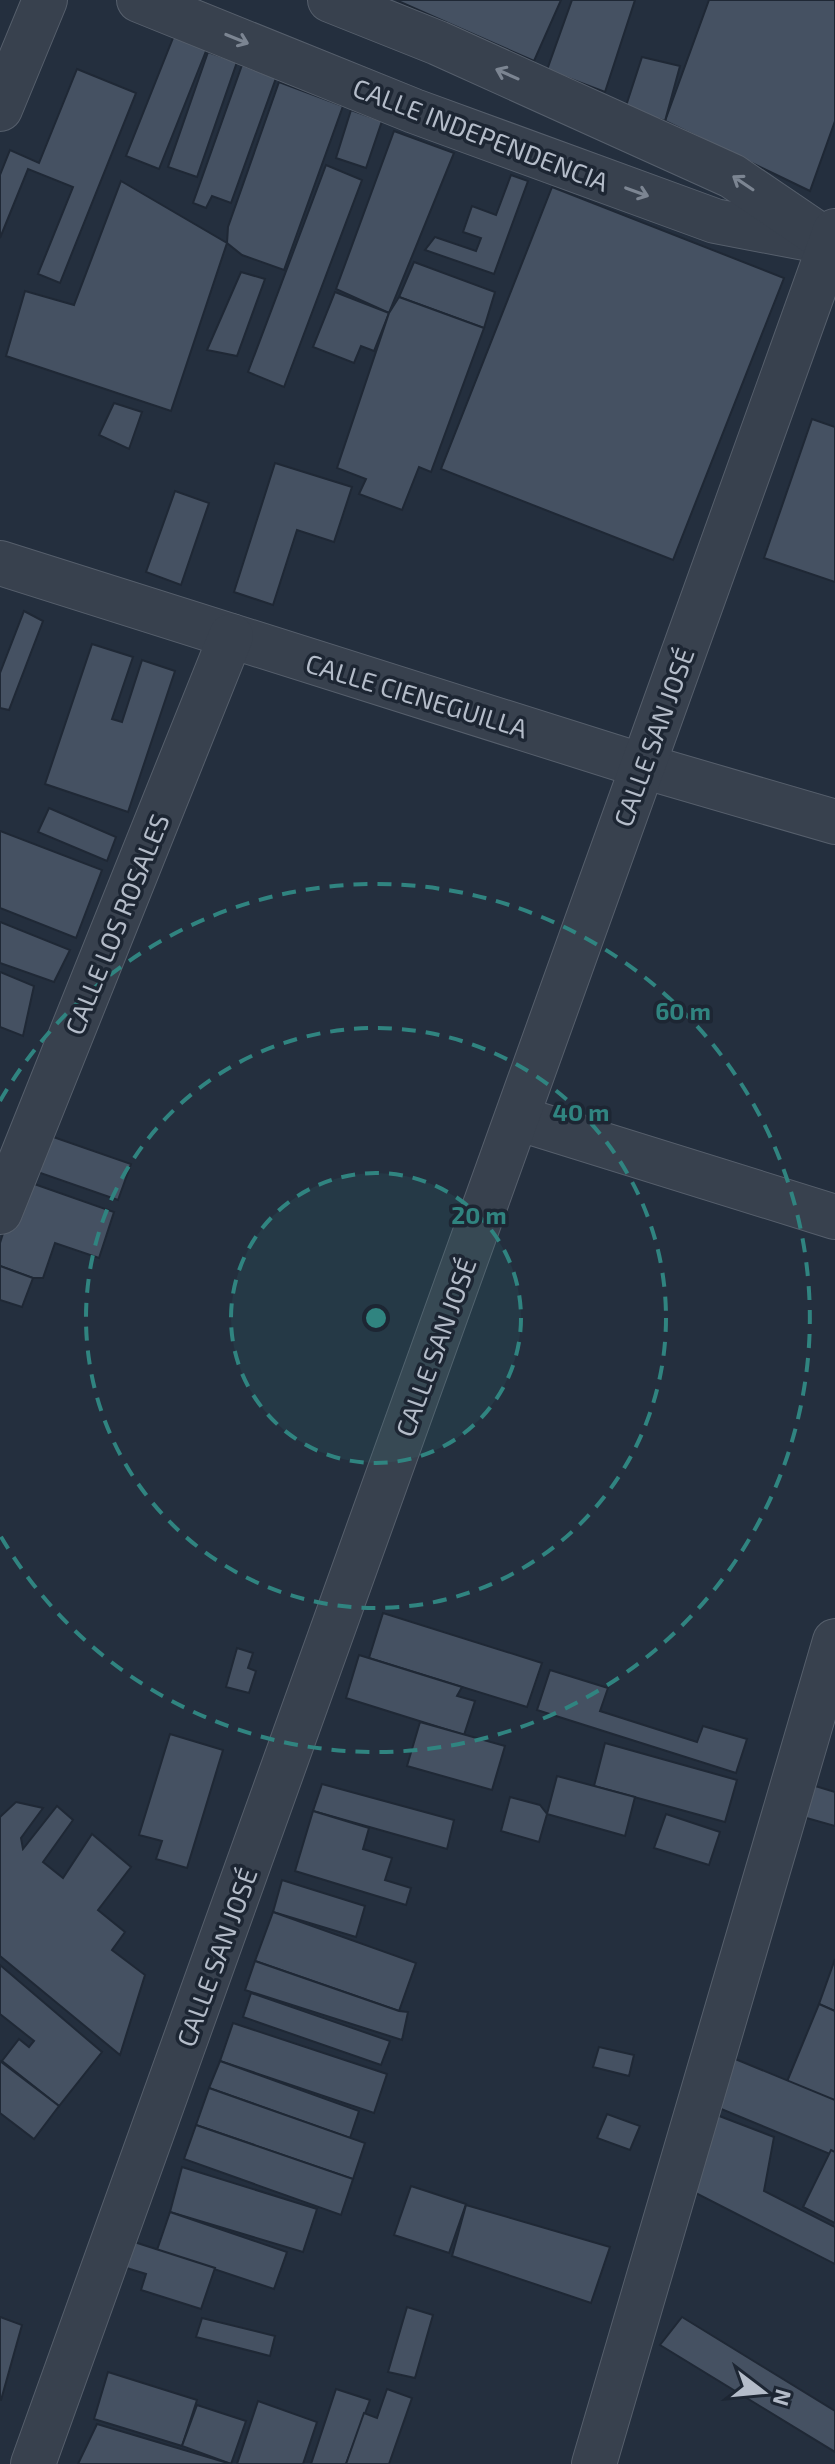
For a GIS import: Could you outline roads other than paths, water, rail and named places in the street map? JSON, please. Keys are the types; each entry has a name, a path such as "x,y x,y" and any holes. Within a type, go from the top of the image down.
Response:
{"street":[{"path":"0,109 45,0"},
{"path":"330,0 438,43 732,176 834,240"},
{"name":"CALLE INDEPENDENCIA","path":"164,5 414,111 715,221 834,240"},
{"name":"CALLE SAN JOSÉ","path":"33,2464 834,240"},
{"name":"CALLE CIENEGUILLA","path":"0,563 643,766 835,822"},
{"name":"CALLE LOS ROSALES","path":"0,1212 231,636"},
{"path":"517,1118 835,1217"},
{"path":"594,2464 835,1641"}]}
